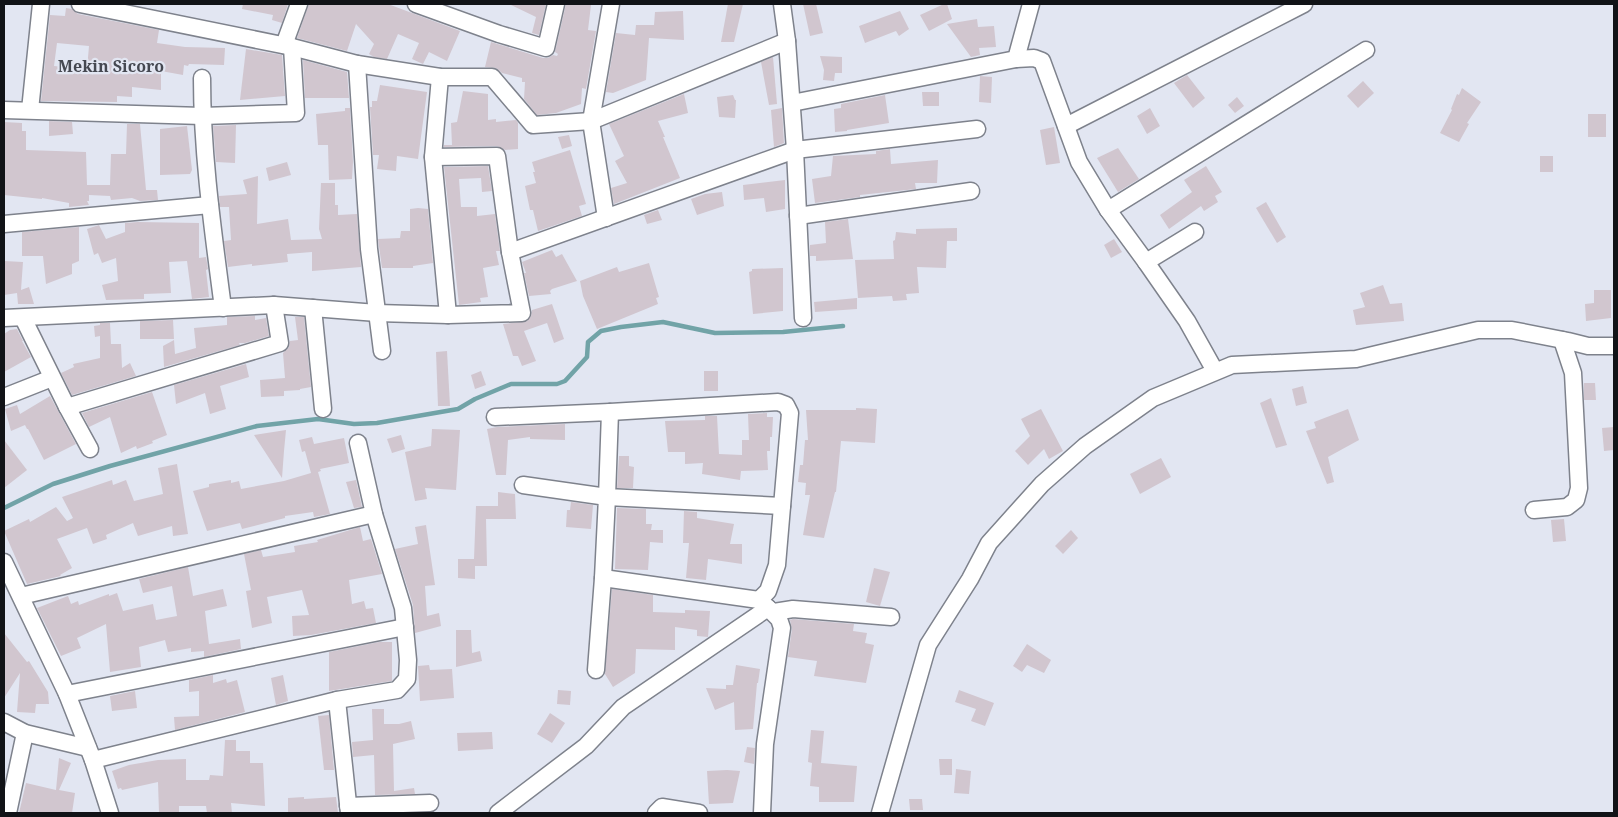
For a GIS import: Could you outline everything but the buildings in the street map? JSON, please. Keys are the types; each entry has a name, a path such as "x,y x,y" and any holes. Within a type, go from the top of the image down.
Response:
{"street":[{"path":"30,110 41,4"},
{"path":"80,4 288,46 357,64 440,77 492,77 533,124 591,121 787,41"},
{"path":"4,110 202,116 296,113 288,46 299,4"},
{"path":"416,4 499,34 546,48 556,4"},
{"path":"606,218 591,121 611,4"},
{"path":"785,4 795,150 803,318"},
{"path":"1016,59 1031,4"},
{"path":"1066,126 1304,4"},
{"path":"1108,210 1366,50"},
{"path":"792,102 1016,59 1034,58 1042,62 1079,162 1108,210 1187,321 1215,371"},
{"path":"357,64 370,250 382,350"},
{"path":"440,77 433,157 448,315"},
{"path":"202,78 202,116 210,205 223,308"},
{"path":"510,252 795,150 977,129"},
{"path":"4,318 274,305 377,313 448,315 522,313 510,252 497,156 433,157"},
{"path":"798,216 971,191"},
{"path":"4,224 210,205"},
{"path":"1146,262 1195,232"},
{"path":"67,407 280,342 274,305"},
{"path":"313,308 323,409"},
{"path":"23,318 52,378 90,449"},
{"path":"880,813 928,645 970,579 989,543 1042,484 1085,446 1153,398 1232,365 1356,359 1478,330 1512,330 1588,346 1614,346"},
{"path":"1534,510 1567,507 1576,500 1579,488 1573,373 1562,340"},
{"path":"4,397 52,378"},
{"path":"495,417 778,402 786,405 790,413 787,463 777,565 768,591 767,607"},
{"path":"596,670 603,578 610,412"},
{"path":"4,722 25,733 90,754 337,700 398,690 407,679 408,660 403,608 374,514 358,443"},
{"path":"523,485 607,497 782,506"},
{"path":"21,596 374,514"},
{"path":"4,562 67,694 110,813"},
{"path":"603,578 767,607 891,617"},
{"path":"498,813 586,746 624,707 767,607"},
{"path":"762,813 765,744 782,628 780,618 767,607"},
{"path":"67,694 405,627"},
{"path":"337,700 349,810 430,803"},
{"path":"8,813 9,784 25,733"},
{"path":"656,813 662,807 699,813"}],"waterway":[{"path":"4,508 53,484 110,466 257,426 318,419 354,424 377,423 458,409 475,399 511,384 557,384 565,381 587,357 588,342 601,331 663,322 715,333 783,332 843,326"}],"district":[{"name":"Mekin Sicoro","path":"111,66"}]}
